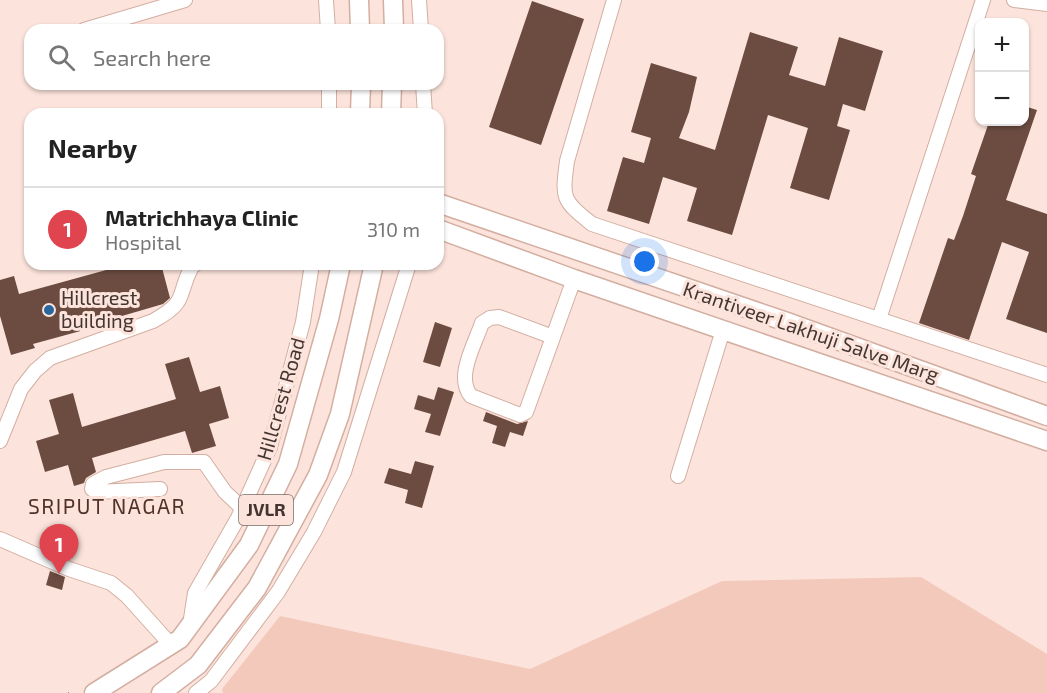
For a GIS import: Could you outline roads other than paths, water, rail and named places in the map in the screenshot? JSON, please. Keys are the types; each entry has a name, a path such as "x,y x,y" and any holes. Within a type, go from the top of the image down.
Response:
{"main road":[{"path":"359,0 360,24"},
{"path":"393,0 394,24"},
{"path":"360,108 361,90"},
{"path":"391,108 392,90"},
{"name":"Krantiveer Lakhuji Salve Marg","path":"444,205 787,322 1047,416"},
{"name":"Krantiveer Lakhuji Salve Marg","path":"444,231 574,279 1047,441"},
{"name":"JVLR","path":"94,693 180,639 249,545 288,464 329,319 339,270"},
{"name":"JVLR","path":"161,693 198,665 257,588 318,475 340,414 374,270"}],"street":[{"path":"104,24 184,0"},
{"path":"326,0 328,24"},
{"path":"419,0 421,24"},
{"path":"614,0 567,161 564,187 569,206 592,224 1047,375"},
{"path":"879,319 983,0"},
{"path":"1014,0 1047,4"},
{"path":"329,90 329,108"},
{"path":"423,90 424,108"},
{"path":"0,441 21,389 50,358 153,321 166,314 177,305 182,296 184,280 190,270"},
{"name":"Hillcrest Road","path":"189,627 195,593 242,508 270,447 303,322 311,270"},
{"path":"196,693 211,681 278,592 314,532 344,472 407,270"},
{"path":"553,337 499,317 490,318 483,323 463,376 466,390 471,396 520,415 524,414 553,337 574,279"},
{"path":"678,476 723,330"},
{"path":"160,489 96,492 92,489 93,484 106,477 164,462 204,462 225,492 259,524"},
{"path":"0,539 59,565 111,583 127,596 171,645"}],"place":[{"name":"Hillcrest building","path":"49,310"},
{"name":"Matrichhaya Clinic","path":"59,574"}],"district":[{"name":"SRIPUT NAGAR","path":"107,507"}]}
